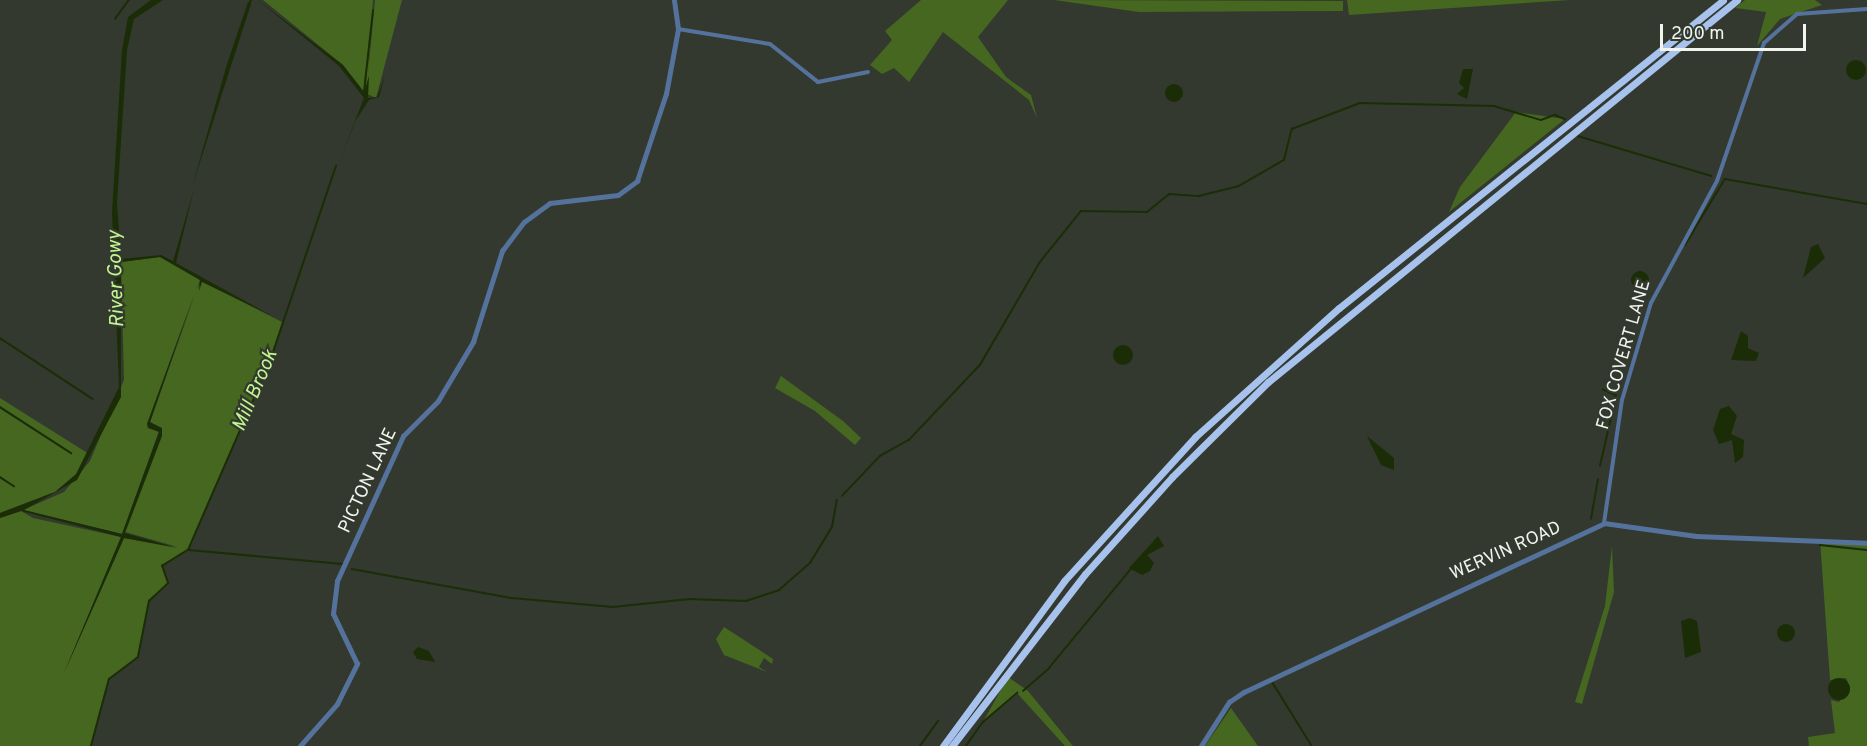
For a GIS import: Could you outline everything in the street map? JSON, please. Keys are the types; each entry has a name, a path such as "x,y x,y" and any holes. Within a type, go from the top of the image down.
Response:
{"highway":[{"path":"943,746 1064,581 1203,430 1339,308 1723,0"},
{"path":"952,746 1101,556 1268,382 1737,0"}],"street":[{"name":"PICTON LANE","path":"300,746 337,704 355,671 356,658 333,614 332,598 403,436 438,401 473,342 496,265 524,222 560,199 618,195 638,181 660,119 678,29 674,0"},
{"name":"FOX COVERT LANE","path":"1604,523 1622,400 1651,303 1718,181 1764,43 1797,14 1867,9"},
{"path":"678,29 770,44 818,82 868,72"},
{"path":"1604,523 1696,536 1867,543"},
{"name":"WERVIN ROAD","path":"1201,746 1229,702 1244,692 1604,523"}],"green space":[{"path":"263,0 373,0 368,73 375,0 402,0 376,98 365,93 367,76 364,92 343,65"},
{"path":"921,0 1008,0 978,37 1006,77 1031,95 1037,118 1029,100 943,32 909,82 894,68 882,74 870,65 892,40 885,31"},
{"path":"1054,0 1343,1 1343,11 1139,12"},
{"path":"1347,0 1570,0 1349,15"},
{"path":"1745,0 1815,0 1822,5 1780,19 1757,46 1766,12 1735,8"},
{"path":"1516,112 1565,119 1449,212 1460,187"},
{"path":"160,257 200,280 197,289 202,281 282,322 272,357 188,550 162,566 168,583 149,601 138,657 109,679 91,746 0,746 0,518 21,511 33,518 121,537 64,673 124,538 178,547 125,532 162,430 150,422 196,292 147,424 159,431 122,534 23,510 64,492 90,461 124,380 121,262"},
{"path":"781,376 843,421 861,438 855,445 815,411 775,388"},
{"path":"0,398 89,454 76,475 55,492 0,513"},
{"path":"1820,540 1867,544 1867,746 1809,746 1808,737 1835,733 1831,700 1839,702 1850,688 1846,678 1830,680"},
{"path":"1612,546 1614,592 1582,704 1575,702 1605,606"},
{"path":"724,627 773,659 772,664 764,658 759,667 767,672 724,655 716,639"},
{"path":"1008,677 1028,691 1073,746 1065,746 1017,693 983,722"},
{"path":"1231,708 1258,746 1205,746"}],"water":[{"name":"River Gowy","path":"151,0 163,0 134,19 127,50 117,203 121,259 161,255 173,261 194,189 176,263 274,317 202,282 199,291 200,280 160,257 121,262 121,397 77,480 24,510 122,534 159,432 148,428 147,424 195,292 150,422 162,428 162,436 125,533 177,548 124,538 64,673 121,537 21,511 0,518 0,513 55,492 76,474 119,387 112,212 122,50 128,17"},
{"path":"258,0 343,65 364,92 369,76 368,98 377,97 385,76 379,97 369,100 356,120 338,165 364,98 339,66"},
{"path":"248,2 251,4 192,187 227,64"},
{"path":"1856,60 1863,63 1866,70 1863,77 1856,80 1849,77 1846,70 1849,63"},
{"path":"1463,69 1473,69 1467,99 1457,94 1464,88 1459,83"},
{"path":"1174,84 1180,87 1183,93 1180,99 1174,102 1168,99 1165,93 1168,87"},
{"path":"1818,244 1825,258 1803,278 1811,247"},
{"path":"1640,271 1646,274 1649,280 1646,286 1640,289 1634,286 1631,280 1634,274"},
{"path":"1741,331 1748,336 1748,348 1759,353 1756,361 1731,360"},
{"path":"1123,345 1130,348 1133,355 1130,362 1123,365 1116,362 1113,355 1116,348"},
{"path":"1729,406 1737,416 1731,434 1744,440 1743,457 1735,463 1732,440 1719,444 1713,430 1720,409"},
{"path":"1367,436 1394,458 1394,470 1381,465"},
{"path":"1158,536 1164,546 1147,555 1154,563 1150,571 1142,575 1129,568"},
{"path":"1690,618 1697,621 1701,652 1685,658 1681,621"},
{"path":"1786,624 1792,627 1795,633 1792,639 1786,642 1780,639 1777,633 1780,627"},
{"path":"418,647 429,651 435,662 417,659 413,652"},
{"path":"1839,678 1847,681 1850,689 1847,697 1839,700 1831,697 1828,689 1831,681"}],"waterway":[{"path":"115,19 129,0"},
{"path":"249,5 251,0"},
{"name":"Mill Brook","path":"364,92 373,10"},
{"path":"842,496 880,456 909,440 980,365 1040,262 1081,211 1147,212 1169,194 1199,196 1239,186 1284,160 1292,129 1360,103 1494,106 1541,120 1555,115 1565,119"},
{"path":"1578,136 1711,176"},
{"name":"Mill Brook","path":"91,746 109,679 138,657 149,601 168,583 162,566 188,550 269,364 336,166"},
{"path":"1685,245 1725,179 1867,204"},
{"path":"0,338 93,399"},
{"path":"1600,466 1616,396 1603,390"},
{"path":"0,407 71,453"},
{"path":"0,477 14,486"},
{"path":"1591,519 1598,480"},
{"path":"352,569 512,598 613,607 690,599 746,601 779,590 810,563 832,527 837,500"},
{"path":"1820,545 1867,550"},
{"path":"189,550 342,564"},
{"path":"1023,691 1049,668 1131,569"},
{"path":"1273,683 1312,746"},
{"path":"966,746 983,722 1017,693"},
{"path":"920,746 938,721"}]}
